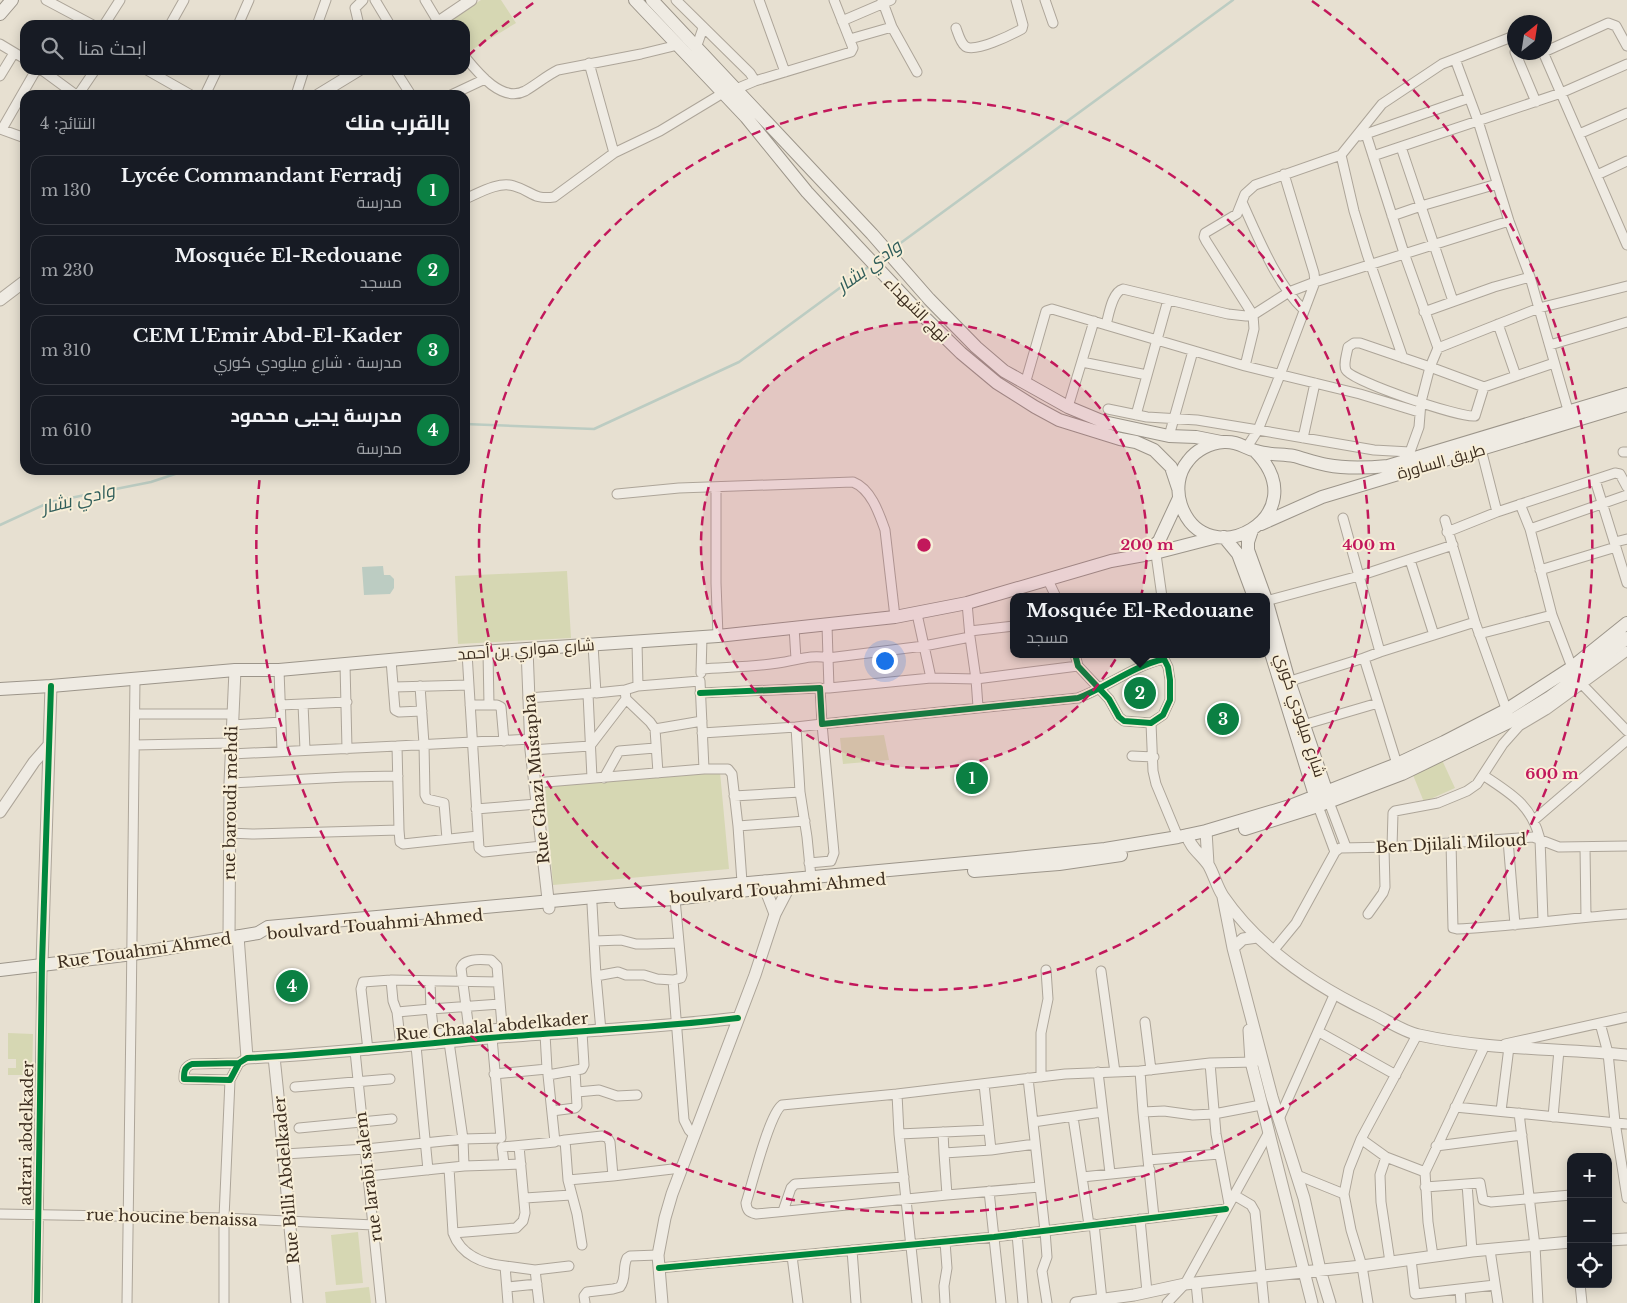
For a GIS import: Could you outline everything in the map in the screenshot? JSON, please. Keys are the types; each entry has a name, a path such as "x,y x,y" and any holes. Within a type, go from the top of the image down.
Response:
{"main road":[{"path":"0,14 12,0"},
{"name":"نهج الشهداء","path":"635,0 746,117 807,192 916,309 961,353 997,383 1059,420 1120,439 1136,442 1154,450 1171,467 1179,493"},
{"name":"نهج الشهداء","path":"652,0 872,234 930,299 976,347 1004,371 1068,407 1104,422 1169,436 1196,437 1222,442"},
{"name":"طريق الساورة","path":"1256,528 1322,497 1481,449 1627,394"},
{"name":"طريق الساورة","path":"1251,449 1356,469 1388,466 1409,456 1627,405"},
{"path":"1222,442 1239,444 1251,449 1265,461 1272,474 1274,487 1273,501 1268,514 1256,528 1243,535 1220,537 1151,551 1163,534 1179,493 1181,474 1187,462 1196,452 1208,445 1222,442"},
{"path":"1179,493 1184,512 1192,523 1203,532 1220,537 1238,554 1253,593"},
{"name":"شارع ميلودي كوري","path":"1256,528 1248,542 1248,550 1263,593"},
{"name":"شارع هواري بن أحمد","path":"0,689 235,670 279,670 467,653 718,636 794,627 827,626 917,614 1151,551"},
{"name":"شارع ميلودي كوري","path":"1270,617 1285,682 1322,799"},
{"name":"boulvard Touahmi Ahmed","path":"1577,676 1627,623"},
{"name":"boulvard Touahmi Ahmed","path":"548,904 592,904 675,899 765,885 1047,860 1105,849 1207,835 1290,806 1322,799 1402,774 1577,676 1627,638"},
{"name":"شارع ميلودي كوري","path":"1270,646 1303,725 1322,799"},
{"name":"boulvard Touahmi Ahmed","path":"1322,799 1444,742 1509,715"},
{"name":"boulvard Touahmi Ahmed","path":"789,883 810,877 998,864"},
{"name":"boulvard Touahmi Ahmed","path":"258,933 268,927 548,904 742,882 765,885"},
{"name":"Rue Touahmi Ahmed","path":"0,970 133,954 258,933"}],"street":[{"path":"37,0 48,1 84,20"},
{"path":"107,20 120,0"},
{"path":"173,20 184,0"},
{"path":"240,20 249,0"},
{"path":"319,20 326,0"},
{"path":"358,20 355,8 363,0"},
{"path":"375,0 387,20"},
{"path":"425,0 435,20"},
{"path":"443,20 471,0"},
{"path":"676,0 750,73 755,81"},
{"path":"759,0 786,72"},
{"path":"736,88 852,52 853,48 850,39 834,0"},
{"path":"956,28 963,44 968,48 976,48 1012,35 1022,29 1024,25 1016,0"},
{"path":"1045,0 1053,23"},
{"path":"842,21 885,1 892,27 917,72"},
{"path":"1552,48 1608,23 1616,26 1627,46"},
{"path":"850,39 892,27"},
{"path":"696,48 703,28"},
{"path":"1245,366 1254,329 1253,315 1204,237 1207,231 1237,214 1245,194 1251,187 1341,155 1382,104 1442,64 1507,39"},
{"path":"0,44 20,56"},
{"path":"470,62 485,79 498,89 515,94 525,91 558,70 678,45"},
{"path":"0,76 14,53"},
{"path":"1456,59 1478,121 1509,221 1530,277 1570,417"},
{"path":"1519,60 1536,102"},
{"path":"1547,60 1627,245"},
{"path":"589,63 614,153"},
{"path":"1373,156 1561,93 1627,64"},
{"path":"24,90 33,75"},
{"path":"49,75 70,90"},
{"path":"81,90 91,75"},
{"path":"156,75 182,90"},
{"path":"207,90 215,75"},
{"path":"298,90 302,75"},
{"path":"326,90 351,75"},
{"path":"398,75 408,90"},
{"path":"462,90 485,79"},
{"path":"470,197 505,185 514,186 544,199 554,198 614,153 660,130 723,93"},
{"path":"20,97 1,129 20,136"},
{"path":"1353,138 1469,98"},
{"path":"1578,134 1627,113"},
{"path":"1108,409 1174,420 1197,420 1409,456 1419,427 1419,412 1430,367 1438,348 1404,253 1366,134"},
{"path":"1401,147 1453,301"},
{"path":"1341,155 1354,211 1403,358"},
{"path":"1597,175 1627,162"},
{"path":"1251,449 1314,282 1314,273 1284,174"},
{"path":"1392,216 1497,184"},
{"path":"1242,202 1266,255 1295,302 1304,310"},
{"path":"1106,325 1116,294 1123,289 1228,314 1253,315 1289,292 1314,282 1509,221"},
{"path":"1424,312 1494,287 1530,277"},
{"path":"0,300 20,285"},
{"path":"1438,348 1539,308 1627,286"},
{"path":"1136,415 1168,300"},
{"path":"1026,384 1048,309 1052,309 1245,366 1360,394 1419,412"},
{"path":"1068,407 1094,321"},
{"path":"1550,345 1627,322"},
{"path":"1498,324 1516,376"},
{"path":"1484,387 1477,413 1473,417 1453,413 1357,378 1346,372 1344,367 1348,347 1360,342 1484,387 1554,363"},
{"path":"1169,436 1193,351"},
{"path":"1082,362 1147,374"},
{"path":"1304,438 1316,384"},
{"path":"1481,449 1497,512"},
{"path":"1448,532 1497,512 1615,473 1618,473 1627,487"},
{"path":"1595,480 1627,582"},
{"path":"617,494 678,488 853,482 860,484 868,493 885,530 895,617"},
{"path":"716,487 718,636"},
{"path":"1530,529 1627,496"},
{"path":"1520,504 1530,529 1552,615 1577,676 1627,731"},
{"path":"1343,518 1380,652"},
{"path":"1445,520 1475,622 1509,715"},
{"path":"1540,570 1616,545 1627,538"},
{"path":"1270,599 1359,576 1453,545"},
{"path":"1151,551 1161,593"},
{"path":"1410,560 1434,635"},
{"path":"1048,580 1054,593"},
{"path":"967,602 978,707"},
{"path":"917,614 931,678"},
{"path":"1479,634 1552,615"},
{"path":"1285,682 1475,622"},
{"path":"809,863 831,861 834,854 822,724 828,658 827,626"},
{"path":"794,627 796,659"},
{"path":"701,669 778,664 796,659 820,656 828,658 924,646 970,634 1010,627"},
{"path":"702,637 700,693 704,769"},
{"path":"637,642 638,686"},
{"path":"592,645 590,746 592,778"},
{"name":"Rue Ghazi Mustapha","path":"527,649 528,698 534,783 548,904"},
{"path":"1368,914 1383,893 1385,887 1392,817 1395,811 1448,800 1477,784 1512,732 1577,676 1627,651"},
{"path":"488,652 489,705"},
{"path":"467,653 479,848 484,852 542,846"},
{"path":"1076,658 1078,666 1108,699 1124,721 1151,723 1163,715 1170,700 1168,667 1164,658"},
{"path":"702,733 796,727 1078,698 1100,690 1140,667 1161,658"},
{"path":"1364,658 1398,764"},
{"path":"391,660 396,711 422,711"},
{"path":"345,664 347,749"},
{"path":"700,693 825,688 931,678 976,679 1078,666"},
{"name":"rue baroudi mehdi","path":"235,670 230,783 230,833 234,936 243,1061"},
{"path":"279,670 282,752"},
{"path":"127,1303 133,954 135,678"},
{"path":"590,746 625,694 638,686 700,681"},
{"path":"394,687 469,685"},
{"path":"42,964 51,686"},
{"path":"420,686 426,798 444,803 447,839"},
{"path":"528,698 592,693 625,694 654,729 658,773"},
{"path":"280,705 347,702"},
{"path":"1303,725 1378,703"},
{"path":"303,704 305,750"},
{"path":"470,706 497,705 501,707 504,741"},
{"path":"135,714 281,722"},
{"path":"654,729 702,721"},
{"path":"1151,723 1154,757 1153,771 1156,784 1185,838 1208,864 1223,896 1233,948 1247,1002 1257,1061 1261,1105 1271,1137 1312,1303"},
{"path":"796,727 800,792 805,821 810,877"},
{"path":"1534,820 1627,740"},
{"path":"135,745 232,748 282,752 504,741 590,746"},
{"path":"0,812 34,762 48,746"},
{"path":"397,746 400,842 403,844 478,836"},
{"path":"604,778 619,751 655,748"},
{"path":"1132,756 1154,757"},
{"path":"534,783 704,769 728,770 732,774 742,882"},
{"path":"1483,775 1517,797 1534,820 1540,839 1543,920"},
{"path":"230,783 398,776"},
{"path":"734,796 800,792"},
{"path":"1322,799 1346,847"},
{"path":"1273,951 1296,923 1335,852 1322,799"},
{"path":"476,809 537,804"},
{"path":"738,826 805,821"},
{"path":"230,833 400,830"},
{"path":"1207,835 1206,850 1208,864"},
{"name":"Ben Djilali Miloud","path":"1335,852 1340,848 1346,847 1388,848 1533,837 1559,847 1627,846"},
{"path":"1508,840 1515,925"},
{"path":"1451,842 1453,928 1515,925 1543,920 1627,914"},
{"path":"1585,847 1586,917"},
{"path":"662,1303 658,1255 665,1218 681,1168 755,974 775,914 789,883"},
{"path":"765,885 775,914"},
{"path":"1223,896 1257,937 1306,976 1356,1006 1417,1035 1497,1046 1627,1055"},
{"path":"596,976 618,972 626,975 639,974 652,978 673,980 680,978 682,975 675,899"},
{"path":"592,904 601,1031"},
{"path":"1233,948 1243,939 1257,937"},
{"path":"595,941 621,940 636,944 678,943"},
{"path":"469,1030 460,968 463,962 493,961 497,966 500,1004 499,1034 494,1074 504,1164"},
{"name":"adrari abdelkader","path":"37,1303 42,964"},
{"path":"1041,1077 1041,1033 1048,1000 1046,970"},
{"path":"1101,971 1115,1072"},
{"path":"391,980 401,1047"},
{"path":"673,980 684,1120 694,1136"},
{"path":"368,1050 367,1022 362,983 364,981 498,982"},
{"path":"430,982 434,1039 469,1030 499,1034"},
{"path":"1279,1119 1335,993"},
{"path":"396,1012 500,1004"},
{"path":"1433,1256 1425,1172 1455,1107 1497,1046 1627,1016"},
{"name":"Rue Chaalal abdelkader","path":"243,1061 416,1046 434,1039 450,1042 499,1034 545,1034 676,1026 738,1018"},
{"path":"1145,1022 1150,1070"},
{"path":"1600,1022 1608,1053 1615,1122 1627,1198"},
{"path":"494,1074 576,1072 582,1069 584,1065 582,1032"},
{"path":"1319,1032 1396,1075"},
{"path":"545,1034 554,1142"},
{"path":"1368,1303 1362,1266 1351,1230 1344,1194 1349,1169 1361,1139 1417,1035"},
{"path":"450,1042 463,1139 464,1166"},
{"path":"416,1046 428,1170"},
{"path":"1497,1046 1501,1111"},
{"path":"1553,1117 1559,1050"},
{"name":"rue larabi salem","path":"355,1051 381,1303"},
{"name":"Rue Billi Abdelkader","path":"274,1057 285,1154 297,1303"},
{"path":"230,1080 184,1079 184,1072 192,1064 243,1061"},
{"path":"224,1303 224,1218 230,1080 243,1061"},
{"path":"1040,1187 756,1214 747,1209 746,1203 772,1120 778,1107 782,1105 897,1094 1028,1078 1257,1061"},
{"path":"1257,1061 1285,1136 1304,1198 1320,1270 1330,1303"},
{"path":"1210,1063 1214,1114 1227,1206"},
{"path":"1140,1071 1154,1217"},
{"path":"552,1111 575,1108 578,1104 576,1072"},
{"path":"1098,1072 1110,1173"},
{"path":"1028,1078 1045,1231 1047,1257 1042,1271 1047,1303"},
{"path":"295,1087 390,1079"},
{"path":"984,1084 991,1150"},
{"path":"577,1092 599,1090 617,1096 637,1095"},
{"path":"897,1094 899,1134 917,1303"},
{"path":"1143,1112 1164,1111 1193,1115 1214,1114 1261,1105"},
{"path":"1455,1107 1627,1124"},
{"path":"1033,1122 1102,1112"},
{"path":"1519,1113 1535,1246 1538,1303"},
{"path":"1073,1117 1102,1300"},
{"path":"299,1128 392,1119"},
{"path":"899,1134 989,1130"},
{"path":"943,1132 948,1195"},
{"path":"1436,1146 1522,1135"},
{"path":"285,1154 366,1149 463,1139 502,1142 520,1146 602,1136 607,1137 610,1142 613,1176"},
{"path":"1271,1137 1285,1136"},
{"path":"1167,1303 1191,1284 1227,1206 1271,1137"},
{"path":"1361,1139 1386,1157 1425,1172"},
{"path":"565,1140 568,1180 577,1214 582,1245"},
{"path":"944,1153 991,1150 1035,1144"},
{"path":"453,1233 516,1228 523,1221 525,1198 520,1146"},
{"path":"1148,1160 1219,1154"},
{"path":"1386,1157 1380,1175 1381,1202 1390,1262"},
{"path":"369,1176 464,1166 521,1164"},
{"path":"449,1168 453,1233 456,1241 466,1252 479,1261 492,1265 536,1270 569,1266"},
{"path":"568,1180 681,1168"},
{"path":"1082,1177 1150,1170"},
{"path":"1297,1175 1344,1194"},
{"path":"783,1212 791,1188 795,1184 904,1177"},
{"path":"1425,1187 1480,1183 1483,1200 1491,1202 1567,1195"},
{"path":"1467,1184 1472,1251"},
{"path":"989,1191 1001,1303"},
{"path":"525,1198 571,1195"},
{"path":"1234,1195 1250,1205 1255,1212 1264,1303"},
{"path":"659,1268 994,1237 1227,1206"},
{"name":"rue houcine benaissa","path":"0,1214 38,1213 374,1224"},
{"path":"1140,1218 1147,1292"},
{"path":"1017,1234 1023,1303"},
{"path":"1612,1240 1627,1239"},
{"path":"945,1242 947,1268 944,1286 945,1303"},
{"path":"1076,1303 1136,1299 1147,1292 1191,1284 1362,1266 1472,1251 1567,1242"},
{"path":"852,1250 856,1303"},
{"path":"1490,1250 1498,1303"},
{"path":"585,1303 584,1296 587,1292 620,1287 625,1278 624,1264 630,1256 658,1255"},
{"path":"792,1256 798,1303"},
{"path":"1411,1259 1415,1294 1495,1285"},
{"path":"505,1266 508,1303"},
{"path":"536,1270 540,1303"},
{"path":"507,1286 537,1284"},
{"path":"1191,1284 1198,1303"},
{"path":"1580,1288 1582,1303"},
{"path":"1460,1289 1461,1303"}],"green space":[{"path":"481,0 501,0 516,23 470,51 470,20 449,20"},
{"path":"567,571 571,638 458,644 455,576"},
{"path":"884,735 889,760 843,764 840,738"},
{"path":"1442,760 1455,788 1424,802 1413,775"},
{"path":"720,772 729,869 553,885 545,784"},
{"path":"8,1033 33,1034 32,1075 8,1075 8,1068 16,1068 16,1059 8,1059"},
{"path":"358,1232 363,1283 336,1285 331,1235"},
{"path":"369,1287 371,1303 326,1303 325,1292"}],"shaded area":[{"path":"383,566 384,575 390,575 394,579 394,588 390,594 364,595 362,567"}],"waterway":[{"name":"وادي بشار","path":"891,250 1233,0"},
{"name":"وادي بشار","path":"470,424 594,429 739,362 871,265"},
{"name":"وادي بشار","path":"0,525 50,502 151,482 172,475"}],"cycle path":[{"path":"1076,658 1078,666 1099,688"},
{"path":"1164,659 1168,667 1170,700 1163,715 1151,723 1124,721 1119,717 1109,699 1099,688 1153,662 1164,659"},
{"path":"37,1303 42,964 51,686"},
{"path":"700,693 820,688 822,724 1078,698 1099,688"},
{"path":"239,1063 192,1064 185,1070 184,1079 230,1080 239,1063 247,1058 738,1018"},
{"path":"659,1268 994,1237 1226,1209"}],"place":[{"name":"Mosquée El-Redouane","path":"1140,693"},
{"name":"CEM L'Emir Abd-El-Kader","path":"1223,719"},
{"name":"Lycée Commandant Ferradj","path":"972,778"},
{"name":"مدرسة يحيى محمود","path":"292,986"}]}
